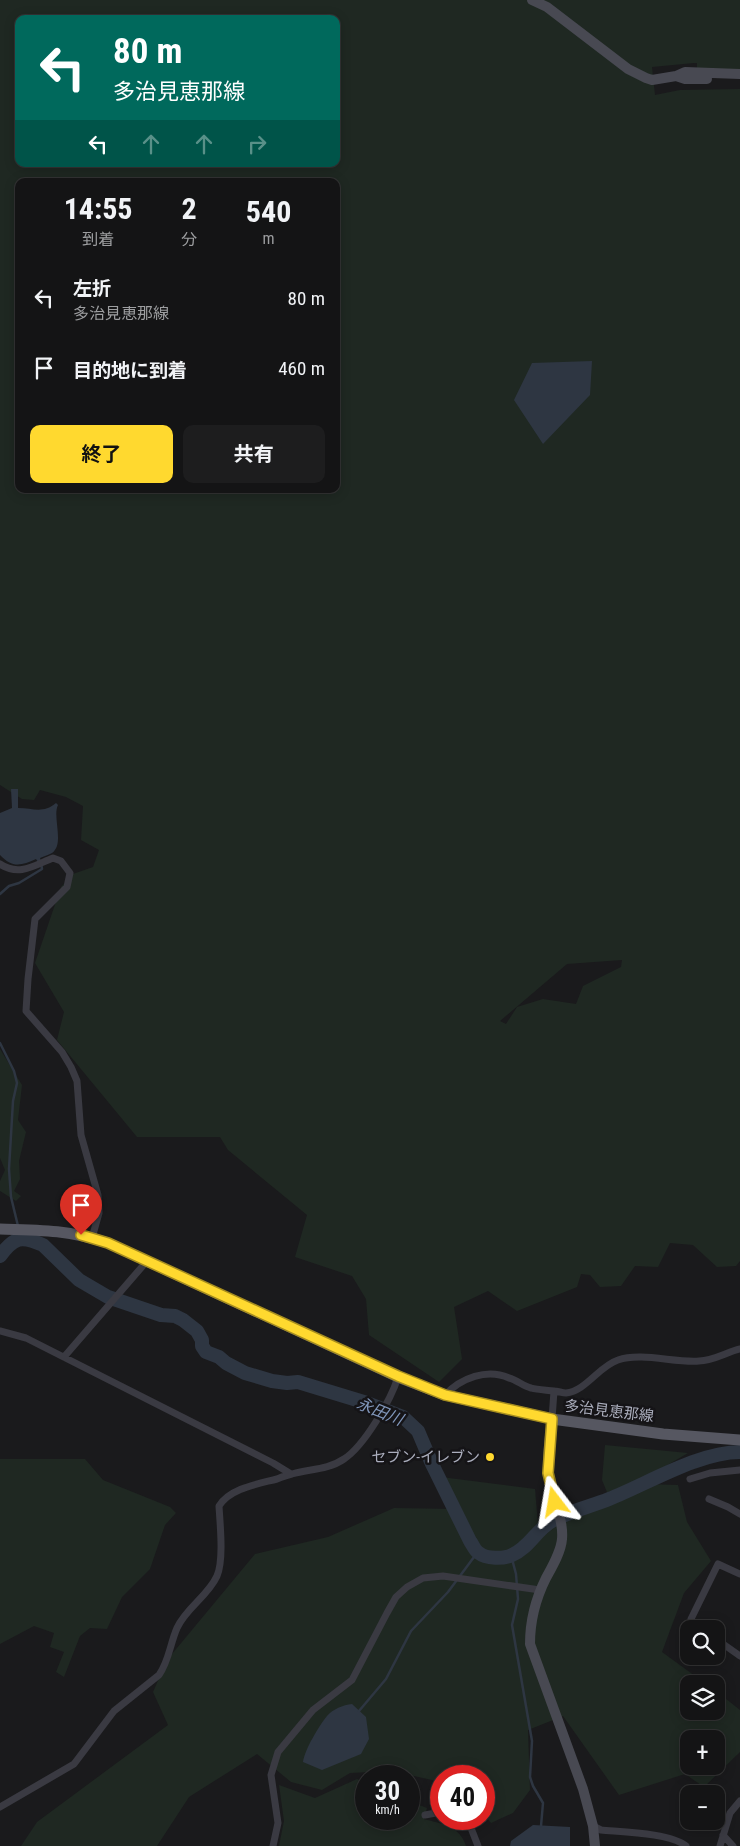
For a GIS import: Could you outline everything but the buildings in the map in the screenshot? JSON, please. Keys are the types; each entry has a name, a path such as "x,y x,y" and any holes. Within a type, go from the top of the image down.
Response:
{"main road":[{"name":"多治見恵那線","path":"0,1229 58,1231 92,1238 147,1261 398,1376 445,1395 552,1419 663,1434 740,1440"}],"street":[{"path":"532,0 547,7 636,75 652,80 676,76 685,72 740,74"},
{"path":"676,76 685,79 740,81"},
{"path":"0,864 21,871 54,858 61,861 70,873 67,887 36,920 28,979 26,1011 62,1052 77,1081 80,1135 98,1195 99,1213 92,1238"},
{"path":"64,1357 147,1261"},
{"path":"0,1331 26,1338 273,1463 291,1474"},
{"path":"445,1395 451,1388 480,1374 509,1377 532,1388 566,1393 576,1389 606,1365 627,1358 699,1361 740,1349"},
{"path":"0,1807 74,1764 114,1711 164,1669 176,1630 182,1619 217,1576 221,1542 219,1506 222,1502 233,1493 291,1474 313,1470 343,1460 355,1450 376,1421 386,1405 398,1376"},
{"path":"554,1391 548,1473 561,1525 562,1540 553,1565 540,1590 532,1621 530,1644 583,1789 593,1826 595,1846"},
{"path":"690,1479 710,1473 740,1470"},
{"path":"709,1499 740,1514"},
{"path":"692,1620 718,1564 740,1574"},
{"path":"273,1846 278,1823 270,1776 278,1752 313,1710 352,1680 396,1597 407,1587 423,1578 443,1576 540,1590"},
{"path":"725,1646 740,1656"},
{"path":"720,1846 730,1813 740,1801"},
{"path":"425,1814 430,1813"},
{"path":"593,1826 601,1830 668,1838 682,1842 686,1846"},
{"path":"472,1830 478,1846"},
{"path":"723,1835 732,1846"}],"shaded area":[{"path":"0,0 740,0 740,72 697,70 697,63 652,67 655,95 680,90 740,89 740,1261 736,1266 717,1267 693,1245 670,1243 658,1267 635,1266 621,1286 600,1287 590,1275 581,1274 577,1287 517,1311 488,1291 454,1307 462,1359 439,1382 369,1335 366,1299 352,1276 295,1257 307,1215 228,1150 220,1137 137,1137 57,1040 64,1012 35,963 61,887 73,874 93,867 99,850 81,840 83,806 66,797 40,790 34,800 22,799 0,785","holes":["622,960 621,967 583,986 576,1004 543,999 517,1007 506,1024 500,1021 567,964"]},
{"path":"0,1049 22,1085 18,1120 26,1132 19,1161 20,1179 14,1191 21,1196 16,1201 0,1191 0,1181 5,1170 0,1158"},
{"path":"605,1445 688,1453 623,1491 645,1484 678,1485 687,1522 711,1561 684,1593 662,1652 694,1675 680,1675 680,1720 725,1720 725,1698 740,1710 740,1752 725,1767 725,1730 680,1730 680,1775 682,1775 619,1795 563,1716 528,1730 530,1790 513,1813 495,1821 495,1765 430,1765 430,1780 420,1777 420,1765 355,1765 355,1773 350,1773 322,1790 291,1782 257,1754 189,1797 157,1846 21,1846 37,1822 168,1725 153,1692 167,1660 255,1554 328,1537 394,1508 455,1509 441,1477 535,1489 538,1524 609,1497 602,1480"},
{"path":"0,1459 85,1459 103,1480 170,1507 176,1513 165,1525 150,1569 122,1597 107,1629 90,1628 80,1636 64,1677 56,1672 64,1652 50,1647 54,1633 34,1626 0,1644"},
{"path":"686,1775 716,1775 706,1785 701,1785"},
{"path":"355,1780 355,1830 420,1830 420,1805 427,1808 424,1819 430,1820 430,1830 455,1830 466,1846 279,1846 284,1821 279,1785 315,1798"}],"water":[{"path":"592,361 590,395 543,444 514,400 532,363"},
{"path":"11,789 18,789 18,808 38,810 56,803 58,805 56,816 58,843 52,853 40,858 41,861 38,862 36,859 26,863 13,864 0,855 0,813 12,808"},
{"path":"352,1704 366,1717 369,1739 361,1754 322,1770 303,1762 306,1751 327,1716 338,1708"},
{"path":"533,1825 570,1827 570,1846 510,1846 511,1841"}],"waterway":[{"path":"0,894 9,886 19,883 42,869 41,863"},
{"path":"0,1043 14,1071 17,1083 13,1101 9,1169 11,1197 18,1226"},
{"name":"永田川","path":"19,1232 21,1239"},
{"name":"永田川","path":"0,1256 10,1245 18,1240 29,1240 43,1245 79,1280 108,1297 161,1315 175,1316 183,1320 197,1331 206,1352 219,1357 245,1373 272,1381 298,1382 367,1403 403,1417 418,1431 470,1541 482,1555 500,1558 512,1555 523,1548 541,1529 558,1518 609,1499 691,1463 724,1453 740,1452"},
{"path":"359,1711 386,1679 411,1631 448,1592 477,1553"},
{"path":"511,1555 516,1574 518,1599 512,1625 532,1741 530,1777 543,1803 541,1826"}],"place":[{"name":"セブン-イレブン","path":"490,1457"}],"route":[{"path":"81,1235 108,1243 398,1376 445,1395 552,1419 548,1473 555,1502"}]}
